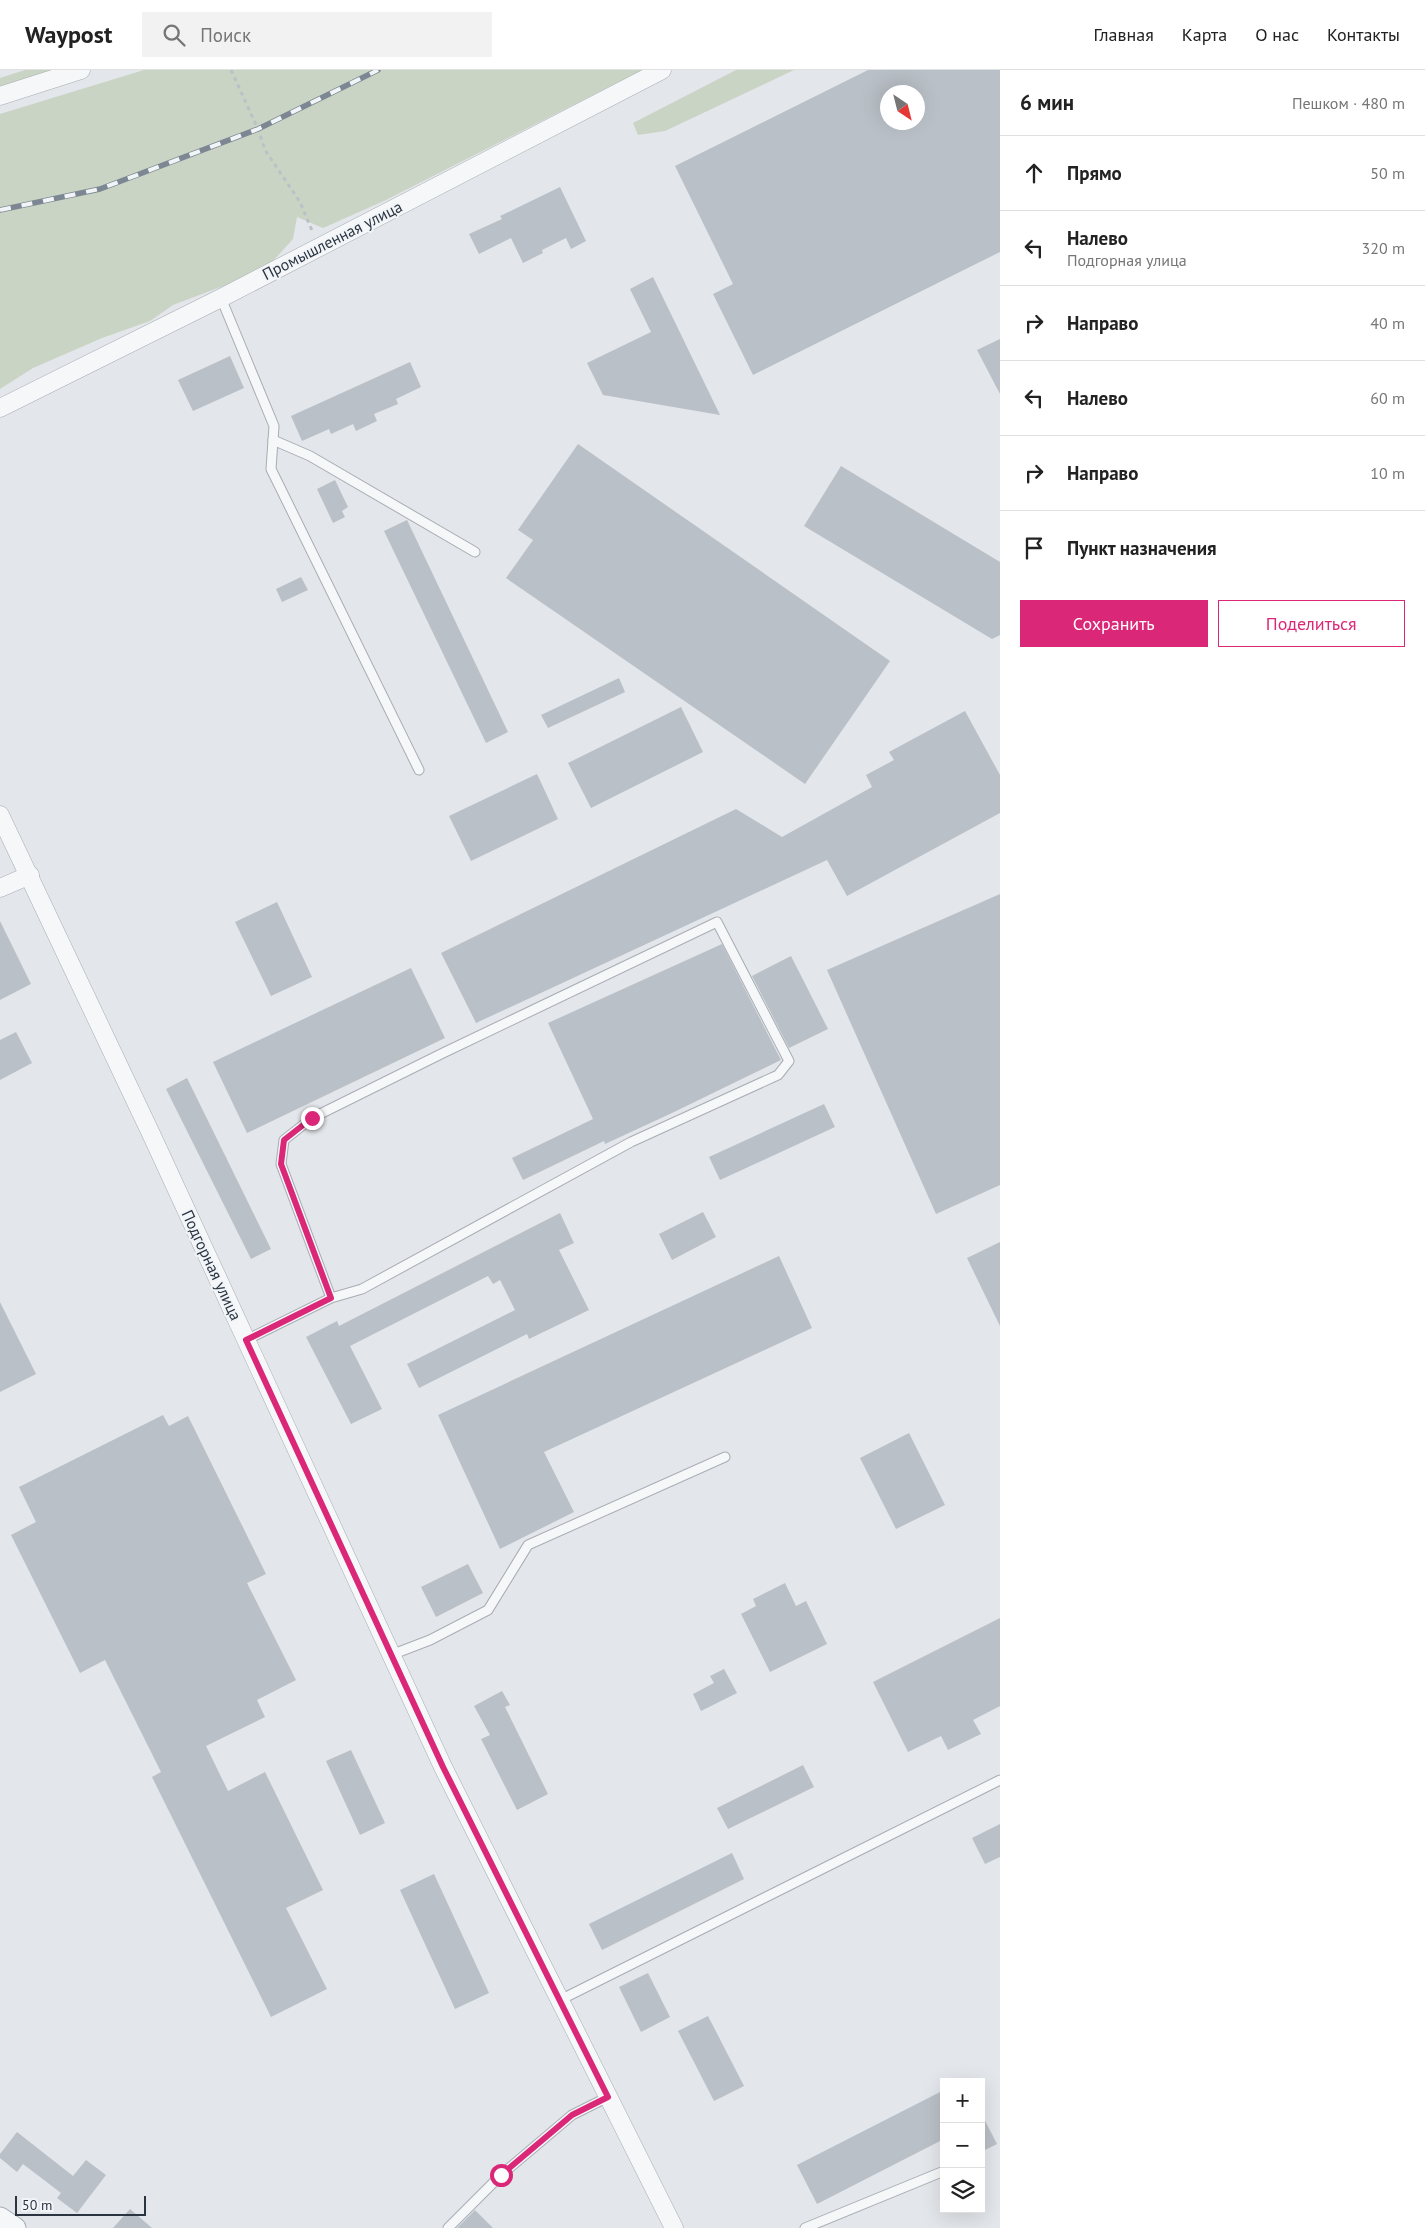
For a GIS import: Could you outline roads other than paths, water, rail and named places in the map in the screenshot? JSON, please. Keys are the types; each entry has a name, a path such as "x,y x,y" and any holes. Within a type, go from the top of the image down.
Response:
{"street":[{"path":"0,96 81,70"},
{"name":"Промышленная улица","path":"0,408 220,298 662,70"},
{"name":"Подгорная улица","path":"0,815 30,875 443,1767 674,2228"},
{"path":"0,888 30,875"},
{"path":"0,2218 15,2228"}],"lane":[{"path":"220,298 274,426 271,469 419,770"},
{"path":"273,440 310,456 475,552"},
{"path":"246,1340 331,1298 362,1289 631,1142 778,1075 789,1061 717,922 312,1118 284,1140 281,1164 331,1298"},
{"path":"391,1654 430,1640 488,1610 528,1545 725,1457"},
{"path":"560,2000 1000,1780"},
{"path":"448,2228 501,2175 572,2115 608,2097"},
{"path":"805,2228 940,2173"}],"railway":[{"path":"0,210 100,189 258,129 378,70"}]}
